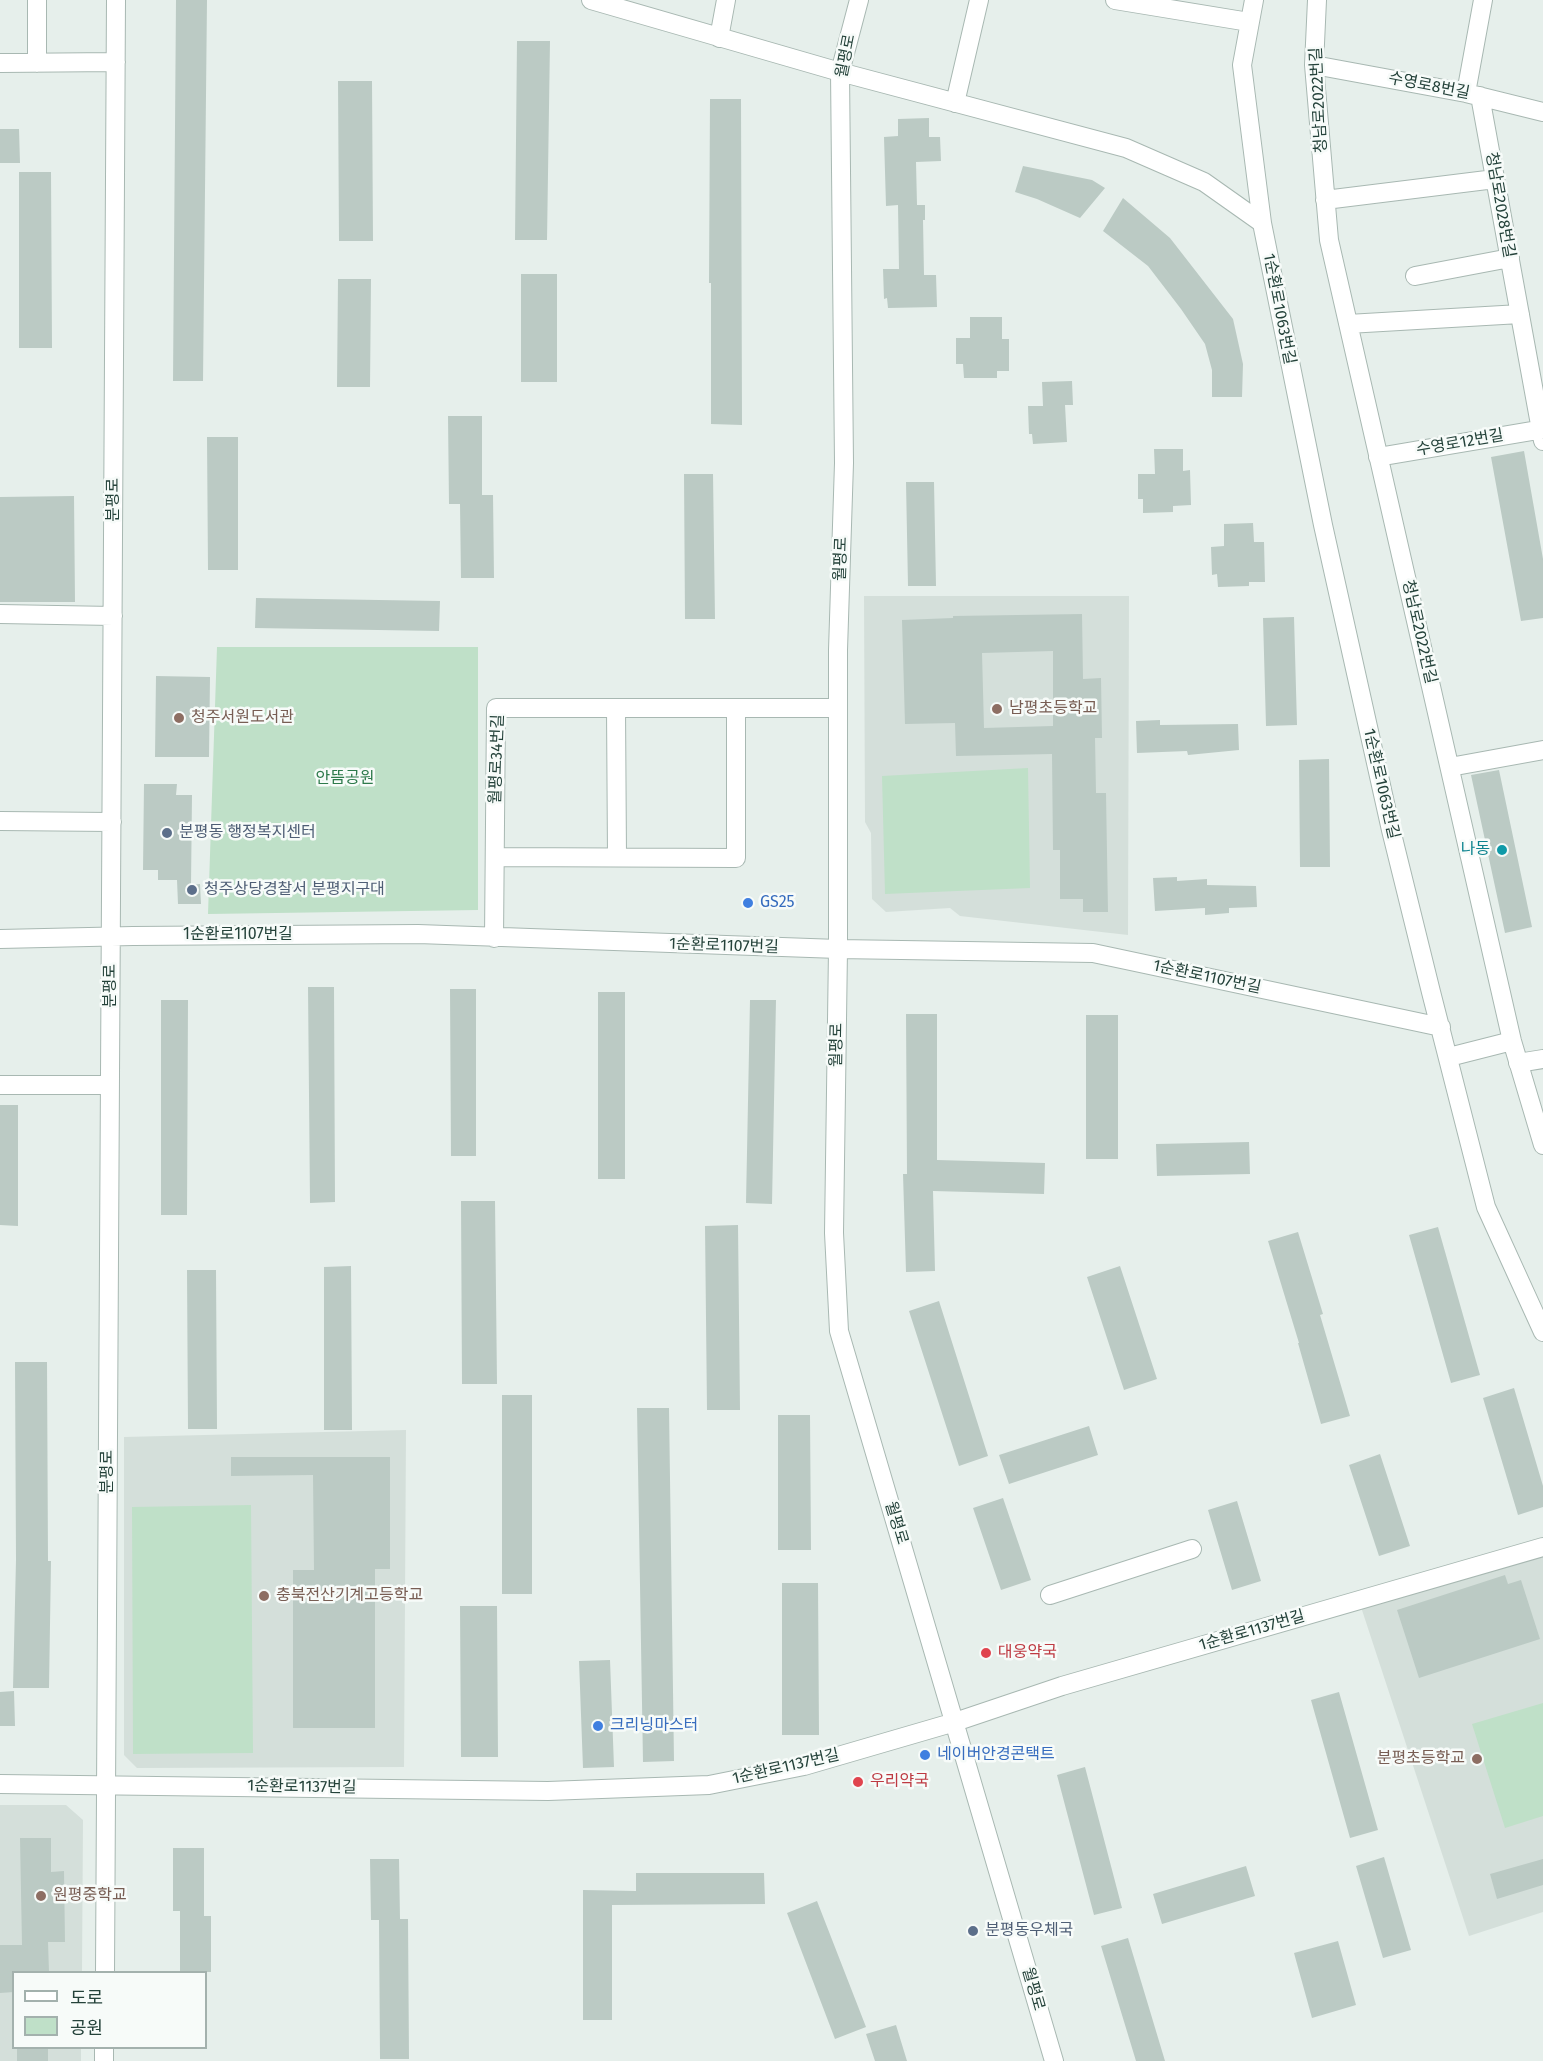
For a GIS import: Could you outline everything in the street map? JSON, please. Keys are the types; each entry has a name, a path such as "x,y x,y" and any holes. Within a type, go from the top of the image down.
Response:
{"street":[{"path":"37,0 37,63"},
{"name":"분평로","path":"105,1971 116,0"},
{"path":"591,0 840,72 1126,148 1204,182 1262,223"},
{"path":"719,38 726,0"},
{"name":"월평로","path":"859,0 840,72 844,463 838,708 838,949 834,1233 839,1331 1054,2061"},
{"path":"955,103 979,0"},
{"path":"1115,0 1250,22"},
{"name":"1순환로1063번길","path":"1254,0 1242,65 1262,223 1323,525 1391,830 1486,1207 1543,1332"},
{"name":"청남로2022번길","path":"1317,0 1314,64 1329,240 1512,1041 1543,1145"},
{"name":"청남로2028번길","path":"1483,0 1473,94 1495,179 1542,433"},
{"path":"0,63 116,62"},
{"name":"수영로8번길","path":"1314,64 1473,94 1543,112"},
{"path":"1325,200 1495,179"},
{"path":"1415,276 1510,258"},
{"path":"1348,324 1520,314"},
{"name":"수영로12번길","path":"1378,457 1542,433"},
{"path":"0,614 113,616"},
{"name":"월평로34번길","path":"494,938 496,708 838,708"},
{"path":"616,708 617,857"},
{"path":"495,856 736,858 736,708"},
{"path":"1450,767 1543,750"},
{"path":"0,821 112,822"},
{"name":"1순환로1107번길","path":"0,939 418,934 838,949 1093,953 1441,1027"},
{"path":"1449,1057 1512,1041"},
{"path":"1518,1064 1543,1059"},
{"path":"0,1085 110,1085"},
{"name":"1순환로1137번길","path":"0,1784 548,1791 710,1785 804,1766 955,1722 1073,1683 1543,1547"},
{"path":"1050,1595 1192,1550"}],"shaded area":[{"name":"남평초등학교","path":"864,596 1129,596 1128,935 960,916 950,908 886,912 872,899 871,833 865,822"},
{"name":"충북전산기계고등학교","path":"406,1430 404,1767 137,1768 124,1755 124,1437"},
{"name":"분평초등학교","path":"1543,1556 1543,1912 1469,1936 1361,1607"},
{"name":"원평중학교","path":"0,1805 66,1805 83,1820 82,1971 12,1971 12,2049 81,2049 81,2061 0,2061"}],"green space":[{"name":"안뜸공원","path":"217,647 478,647 478,910 208,914"},
{"path":"1028,768 1030,888 885,894 882,776"},
{"path":"251,1505 253,1753 133,1754 132,1507"},
{"path":"1543,1703 1543,1816 1505,1828 1472,1724"}],"building":[{"path":"176,0 207,0 203,381 173,381"},
{"path":"517,41 550,41 547,240 515,240"},
{"path":"338,81 372,81 373,241 339,241"},
{"path":"710,99 741,99 742,425 711,424"},
{"path":"929,118 929,137 940,137 941,161 916,162 917,205 925,205 924,275 936,275 937,307 888,308 887,298 884,299 883,269 899,269 898,205 886,206 884,137 898,136 898,119"},
{"path":"0,129 19,129 20,163 0,163"},
{"path":"1023,166 1092,180 1105,188 1080,218 1015,192"},
{"path":"19,172 51,172 52,348 19,348"},
{"path":"1123,198 1170,238 1233,319 1243,364 1242,397 1212,397 1212,370 1205,344 1148,266 1103,231"},
{"path":"521,274 557,274 557,382 521,382"},
{"path":"338,279 371,279 370,387 337,387"},
{"path":"970,317 1002,317 1002,339 1009,339 1009,371 997,371 997,378 964,378 963,364 956,364 956,338 970,338"},
{"path":"1072,381 1073,405 1065,405 1067,442 1033,444 1032,434 1029,434 1028,406 1043,406 1042,382"},
{"path":"448,416 482,416 482,495 493,495 494,578 461,578 460,504 449,504"},
{"path":"207,437 238,437 238,570 208,570"},
{"path":"1154,449 1183,449 1183,471 1190,470 1191,505 1173,506 1173,512 1143,513 1143,499 1138,499 1138,474 1155,474"},
{"path":"1524,451 1543,559 1543,618 1521,621 1491,457"},
{"path":"684,474 713,474 715,619 685,619"},
{"path":"906,482 934,482 936,586 908,586"},
{"path":"74,496 75,602 0,602 0,497"},
{"path":"1253,523 1254,542 1264,542 1265,582 1249,582 1249,586 1218,587 1217,574 1212,575 1211,547 1224,546 1224,524"},
{"path":"256,598 440,601 439,631 255,628"},
{"path":"1082,614 1083,679 1101,678 1102,738 1095,738 1096,793 1106,793 1108,912 1083,912 1083,899 1060,899 1060,850 1053,850 1052,754 956,756 955,723 905,724 902,620 953,618 953,616","holes":["1053,651 1053,726 984,728 982,653"]},
{"path":"1294,617 1297,725 1266,726 1263,618"},
{"path":"156,676 210,677 209,757 155,757"},
{"path":"1160,720 1160,725 1238,724 1239,750 1188,755 1187,751 1137,753 1136,721"},
{"path":"1329,759 1330,867 1300,867 1299,760"},
{"name":"나동","path":"1499,770 1532,927 1505,933 1471,775"},
{"name":"분평동 행정복지센터","path":"144,784 177,784 176,795 192,795 191,885 200,884 201,904 178,904 177,880 158,880 158,870 143,870"},
{"path":"1177,877 1177,881 1207,879 1207,885 1256,886 1257,907 1229,908 1229,913 1205,915 1205,908 1155,911 1153,878"},
{"path":"308,987 334,987 335,1202 310,1203"},
{"path":"450,989 476,989 476,1156 451,1156"},
{"path":"598,992 625,992 625,1179 598,1179"},
{"path":"161,1000 188,1000 187,1215 161,1215"},
{"path":"750,1000 776,1000 772,1204 746,1203"},
{"path":"906,1014 937,1014 937,1160 1045,1163 1044,1194 933,1191 935,1271 906,1272 903,1174 907,1174"},
{"path":"1086,1015 1118,1015 1118,1159 1086,1159"},
{"path":"0,1105 18,1105 18,1226 0,1225"},
{"path":"1249,1142 1250,1174 1157,1176 1156,1144"},
{"path":"461,1201 495,1201 497,1384 462,1384"},
{"path":"738,1225 740,1410 707,1410 705,1226"},
{"path":"1438,1227 1480,1375 1451,1383 1409,1235"},
{"path":"1298,1232 1350,1416 1321,1424 1268,1241"},
{"path":"351,1266 352,1430 324,1430 324,1267"},
{"path":"1120,1266 1157,1379 1124,1390 1087,1277"},
{"path":"187,1270 216,1270 217,1429 188,1429"},
{"path":"939,1301 988,1456 959,1466 909,1311"},
{"path":"15,1362 47,1362 48,1561 51,1561 49,1688 13,1688 16,1560"},
{"path":"1514,1388 1543,1486 1543,1507 1518,1515 1483,1398"},
{"path":"502,1395 532,1395 532,1594 502,1594"},
{"path":"637,1408 669,1408 674,1761 643,1762"},
{"path":"778,1415 810,1415 811,1550 778,1550"},
{"path":"1089,1426 1098,1455 1009,1484 999,1455"},
{"path":"1380,1454 1410,1546 1379,1556 1349,1465"},
{"path":"231,1457 390,1457 390,1569 375,1569 375,1728 293,1728 293,1570 314,1570 313,1475 231,1476"},
{"path":"1003,1498 1031,1580 1001,1590 973,1508"},
{"path":"1237,1501 1261,1581 1232,1590 1208,1510"},
{"path":"1505,1575 1508,1584 1521,1580 1540,1639 1419,1678 1397,1610"},
{"path":"782,1583 818,1583 819,1735 782,1735"},
{"path":"460,1606 497,1606 498,1757 461,1757"},
{"path":"610,1660 614,1767 583,1768 579,1661"},
{"path":"14,1691 15,1726 0,1726 0,1692"},
{"path":"1339,1692 1378,1830 1350,1838 1311,1700"},
{"path":"1085,1767 1122,1908 1094,1915 1057,1775"},
{"path":"20,1838 51,1838 51,1872 64,1871 65,1942 48,1942 49,1971 12,1971 12,1992 0,1993 0,1945 22,1945"},
{"path":"173,1848 204,1848 204,1916 211,1916 211,1972 180,1971 180,1911 173,1911"},
{"path":"1384,1857 1411,1950 1383,1958 1356,1866"},
{"path":"370,1859 399,1859 400,1919 408,1919 409,2059 380,2059 379,1920 371,1920"},
{"path":"1543,1859 1543,1885 1497,1899 1490,1874"},
{"path":"1246,1866 1255,1896 1162,1924 1153,1894"},
{"path":"636,1873 764,1873 765,1904 612,1905 612,2020 583,2020 583,1890 636,1891"},
{"path":"817,1901 866,2027 835,2039 787,1913"},
{"path":"1128,1938 1165,2061 1136,2061 1101,1946"},
{"path":"1338,1941 1356,2005 1312,2018 1294,1953"},
{"path":"896,2025 907,2061 875,2061 866,2034"},
{"path":"17,2049 48,2049 48,2061 17,2061"}],"place":[{"name":"남평초등학교","path":"997,709"},
{"name":"청주서원도서관","path":"179,718"},
{"name":"분평동 행정복지센터","path":"167,833"},
{"name":"나동","path":"1502,850"},
{"name":"청주상당경찰서 분평지구대","path":"192,890"},
{"name":"GS25","path":"748,903"},
{"name":"충북전산기계고등학교","path":"264,1596"},
{"name":"대웅약국","path":"986,1653"},
{"name":"크리닝마스터","path":"598,1726"},
{"name":"네이버안경콘택트","path":"925,1755"},
{"name":"분평초등학교","path":"1477,1759"},
{"name":"우리약국","path":"858,1782"},
{"name":"원평중학교","path":"41,1896"},
{"name":"분평동우체국","path":"973,1931"}]}
